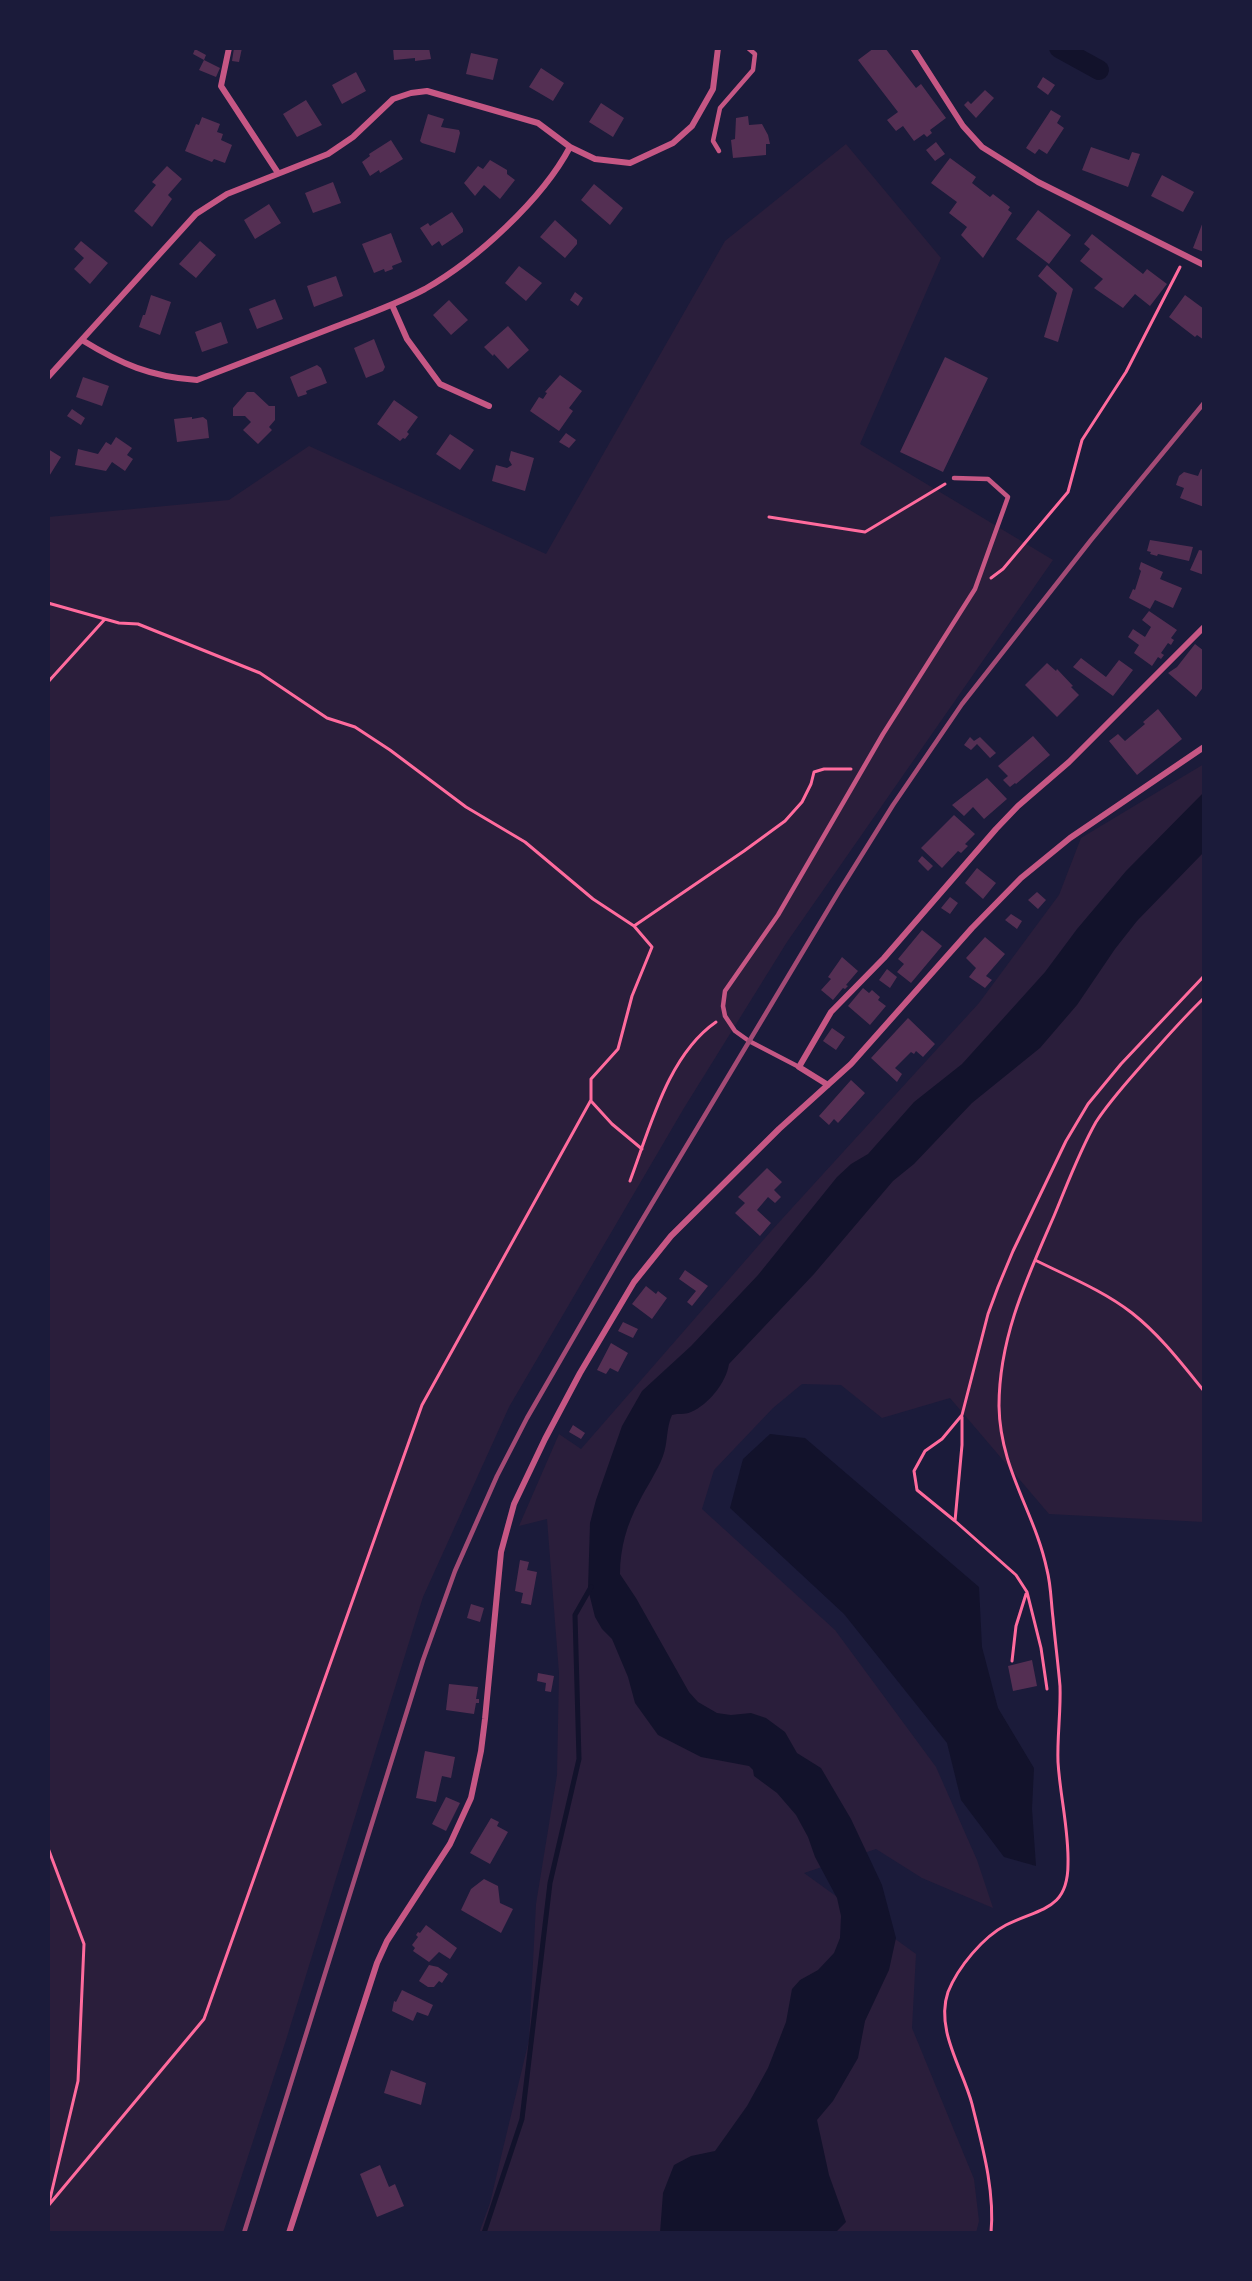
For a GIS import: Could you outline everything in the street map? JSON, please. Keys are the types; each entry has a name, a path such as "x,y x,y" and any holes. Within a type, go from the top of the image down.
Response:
{"street":[{"path":"229,48 221,86 278,172"},
{"path":"48,377 196,214 228,194 278,172 300,166 328,154 353,137 393,99 427,91 538,123 570,147 595,159 630,163 673,143 692,126 713,89 718,48"},
{"path":"914,48 963,126 982,147 1038,182 1204,265"},
{"path":"82,340 115,360 167,378 197,380 392,304 425,288 443,276 507,226 547,182 570,147"},
{"path":"392,304 407,339 441,384 489,405"},
{"path":"828,1085 799,1067 831,1012 884,958 1018,806 1070,762 1204,627"},
{"path":"289,2233 377,1963 387,1941 450,1844 471,1798 487,1708 497,1583 504,1537 514,1504 580,1372 623,1299 642,1270 671,1236 779,1129 851,1064 972,928 1038,863 1070,837 1204,747"}],"lane":[{"path":"720,151 713,141 720,108 753,70 755,54 748,48"},
{"path":"799,1067 743,1037 730,1025 725,1016 723,999 731,980 778,915 863,769 975,589 1008,497 988,479 954,478"}],"path":[{"path":"975,589 1003,569 1068,492 1082,440 1126,372 1186,256"},
{"path":"769,517 865,532 954,478"},
{"path":"48,603 119,623 138,624 260,673 327,718 355,727 390,750 466,807 525,842 593,899 634,926 652,947 633,996 618,1049 591,1079 591,1100 422,1405 204,2019 48,2206"},
{"path":"48,682 105,619"},
{"path":"634,926 744,852 785,821 802,802 814,772 824,769 863,769"},
{"path":"955,1521 962,1445 962,1415 988,1314 1013,1251 1066,1141 1088,1104 1121,1064 1204,976"},
{"path":"991,2233 992,2217 987,2171 971,2101 950,2045 945,2018 948,1993 971,1957 993,1934 1004,1926 1041,1911 1058,1901 1064,1891 1068,1868 1059,1767 1060,1689 1048,1572 1040,1542 1012,1478 1002,1439 999,1408 1003,1354 1013,1314 1081,1152 1097,1121 1119,1091 1204,998"},
{"path":"630,1181 670,1079 685,1053 702,1032 725,1016"},
{"path":"591,1100 612,1124 642,1149"},
{"path":"1035,1260 1130,1312 1147,1325 1204,1391"},
{"path":"962,1415 942,1439 925,1451 914,1471 917,1490 1016,1575 1027,1592 1041,1648 1047,1689"},
{"path":"1012,1661 1016,1626 1027,1592"},
{"path":"48,1848 84,1944 78,2080 48,2206"}],"shaded area":[{"path":"846,144 941,258 860,444 1053,560 787,942 684,1108 509,1407 423,1597 286,2040 223,2233 48,2233 48,517 229,500 309,446 546,554 725,241"},
{"path":"1204,764 1204,1522 1049,1514 950,1398 882,1418 841,1385 802,1384 773,1408 714,1470 702,1509 835,1630 936,1767 977,1860 993,1908 922,1878 876,1849 804,1873 916,1954 912,2028 974,2179 979,2221 976,2233 479,2233 490,2203 529,2040 536,1904 557,1775 559,1673 547,1519 519,1526 559,1434 581,1449 772,1230 979,1003 1059,895 1081,838"},
{"path":"1204,792 1204,852 1137,921 1077,1005 1040,1048 972,1103 914,1164 893,1181 814,1274 729,1364 724,1379 710,1399 691,1412 672,1415 663,1456 631,1519 623,1546 620,1574 689,1692 698,1702 717,1713 731,1715 751,1713 766,1718 785,1732 797,1753 821,1768 851,1819 882,1885 896,1938 889,1970 865,2021 858,2058 833,2101 817,2120 829,2175 846,2222 835,2233 660,2233 663,2193 674,2165 691,2156 715,2151 747,2106 768,2068 786,2022 792,1989 800,1980 818,1970 834,1953 840,1938 841,1916 837,1898 796,1815 777,1793 754,1776 749,1766 701,1757 658,1735 635,1703 628,1677 612,1639 595,1617 588,1589 590,1523 622,1426 642,1391 691,1346 758,1275 837,1177 851,1164 868,1154 914,1102 962,1064 1045,972 1077,929 1126,871"},
{"path":"770,1434 805,1438 979,1587 982,1647 998,1708 1034,1768 1032,1809 1036,1866 1004,1857 961,1800 947,1743 844,1614 730,1508 743,1459"}],"building":[{"path":"234,48 242,48 239,62 232,61"},
{"path":"393,48 429,48 431,59 394,60"},
{"path":"874,48 885,48 916,88 921,84 946,118 930,130 932,133 927,137 924,134 914,141 903,126 896,131 887,120 898,112 858,60"},
{"path":"195,49 206,55 204,60 193,54"},
{"path":"471,53 498,59 493,80 466,74"},
{"path":"204,60 220,68 216,77 199,70"},
{"path":"541,68 564,83 553,101 529,87"},
{"path":"356,72 366,91 342,104 332,85"},
{"path":"1043,77 1055,85 1048,95 1037,87"},
{"path":"985,90 994,98 976,118 964,105 968,101 971,104"},
{"path":"306,100 322,125 297,137 283,114"},
{"path":"601,103 624,118 613,137 589,122"},
{"path":"1051,110 1061,116 1057,123 1064,128 1047,154 1039,149 1035,154 1026,148"},
{"path":"428,114 444,119 441,127 459,130 455,153 420,141"},
{"path":"748,116 749,125 762,124 770,144 766,144 766,155 733,158 731,140 735,139 736,118"},
{"path":"202,117 220,124 217,132 223,134 221,140 232,145 225,163 214,159 212,162 185,151 196,124 199,125"},
{"path":"391,140 403,159 380,173 379,170 370,176 362,162 370,156 369,154"},
{"path":"936,142 945,154 935,161 926,150"},
{"path":"1091,147 1129,160 1132,152 1140,154 1128,187 1082,170"},
{"path":"950,158 976,177 972,183 990,197 993,194 1010,207 1008,210 1012,213 983,258 961,235 967,227 949,213 957,202 931,183"},
{"path":"490,160 507,170 507,174 515,180 500,199 484,185 475,196 464,183 478,166 483,169"},
{"path":"167,166 182,179 168,195 172,199 152,227 134,211 156,185 152,182"},
{"path":"1162,175 1194,192 1183,212 1151,196"},
{"path":"333,182 341,203 313,213 305,193"},
{"path":"594,184 623,208 610,225 581,200"},
{"path":"269,204 281,223 255,239 244,220"},
{"path":"1038,210 1071,235 1049,264 1016,239"},
{"path":"452,212 463,232 442,246 439,241 432,246 420,228 428,223 430,226"},
{"path":"1204,219 1204,252 1193,248"},
{"path":"555,220 577,240 577,244 565,258 540,237"},
{"path":"391,233 402,262 392,266 393,269 385,272 384,269 374,273 362,244"},
{"path":"1092,234 1143,274 1147,269 1167,284 1150,306 1135,294 1123,308 1094,288 1103,279 1080,261 1090,249 1084,244"},
{"path":"81,241 108,263 90,284 74,269 84,258 74,249"},
{"path":"200,241 216,255 196,278 179,264"},
{"path":"1047,265 1073,289 1058,342 1044,337 1057,293 1038,276"},
{"path":"519,266 542,283 526,301 505,283"},
{"path":"336,276 343,296 314,307 307,286"},
{"path":"575,292 583,298 578,306 570,300"},
{"path":"151,295 171,302 160,335 139,327"},
{"path":"1185,295 1204,309 1204,340 1197,335 1195,337 1169,317"},
{"path":"275,299 283,319 257,329 249,309"},
{"path":"449,300 468,320 451,335 433,315"},
{"path":"221,322 228,343 202,352 195,332"},
{"path":"508,326 529,350 508,369 484,347"},
{"path":"374,339 385,367 383,371 366,378 354,348"},
{"path":"945,357 988,378 943,472 900,452"},
{"path":"317,365 321,368 327,383 306,391 307,394 298,397 290,377"},
{"path":"560,375 582,391 569,408 573,411 559,431 530,411 539,397 543,399 547,393 545,392"},
{"path":"83,377 109,386 102,406 76,397"},
{"path":"247,392 254,392 269,406 275,406 275,420 269,427 272,430 258,444 243,430 251,422 245,416 233,416 233,408"},
{"path":"394,400 418,417 407,432 409,434 400,441 377,424"},
{"path":"72,409 85,418 81,425 67,416"},
{"path":"192,417 192,419 203,417 207,420 209,438 177,442 174,419"},
{"path":"566,433 576,440 569,448 559,442"},
{"path":"450,434 474,450 460,470 436,454"},
{"path":"116,437 132,448 127,455 133,459 125,471 112,462 106,471 75,465 78,449 98,454 106,442 111,445"},
{"path":"48,449 61,457 48,478"},
{"path":"511,451 534,458 525,491 492,481 496,465 507,468 512,465 509,460"},
{"path":"1201,469 1204,470 1204,507 1180,498 1184,488 1176,485 1179,476 1184,472 1198,476"},
{"path":"1150,540 1193,547 1189,561 1150,554 1151,552 1147,551"},
{"path":"1199,550 1204,551 1204,575 1190,570"},
{"path":"1141,562 1163,572 1160,579 1182,588 1173,608 1155,600 1150,609 1129,598 1133,589 1135,590 1141,571 1139,569"},
{"path":"1149,611 1177,630 1171,638 1174,640 1171,645 1168,643 1161,653 1164,655 1161,659 1158,657 1152,666 1134,653 1139,645 1128,637 1133,629 1145,637 1151,627 1142,620"},
{"path":"1195,644 1204,651 1204,686 1196,697 1168,673 1177,667"},
{"path":"1081,658 1106,677 1119,660 1133,670 1113,696 1073,667"},
{"path":"1047,663 1056,671 1057,669 1079,695 1057,717 1025,685"},
{"path":"1158,709 1182,739 1137,775 1109,741 1118,734 1125,741"},
{"path":"1033,736 1050,755 1010,787 1003,780 1008,776 998,766"},
{"path":"970,737 974,741 980,737 996,753 990,758 977,744 971,750 964,745"},
{"path":"987,778 1007,799 984,819 973,807 964,816 952,805"},
{"path":"954,815 975,834 965,844 968,846 961,853 958,851 942,868 921,848"},
{"path":"922,856 933,866 928,871 918,861"},
{"path":"977,868 996,883 983,899 965,883"},
{"path":"1037,892 1046,900 1038,909 1028,900"},
{"path":"950,897 958,903 950,914 941,908"},
{"path":"1011,914 1022,921 1017,929 1005,920"},
{"path":"922,930 942,946 911,983 897,972 904,964 898,959"},
{"path":"985,937 1005,954 986,976 992,980 985,988 969,977 976,968 966,958"},
{"path":"842,957 858,971 846,985 848,986 843,988 833,1000 821,990 831,979 828,977"},
{"path":"887,969 897,977 890,988 879,980"},
{"path":"863,988 869,993 872,990 880,997 878,1000 886,1006 870,1025 848,1006"},
{"path":"908,1018 935,1044 923,1057 916,1051 914,1054 911,1052 895,1068 902,1074 897,1082 871,1058"},
{"path":"832,1028 845,1037 836,1050 823,1041"},
{"path":"851,1080 865,1093 838,1123 834,1119 829,1125 819,1116"},
{"path":"767,1168 782,1182 774,1190 781,1197 775,1203 768,1197 757,1210 771,1223 760,1236 735,1213 745,1203 738,1197"},
{"path":"685,1270 708,1286 692,1306 687,1302 696,1291 679,1279"},
{"path":"646,1286 656,1294 658,1291 667,1298 652,1319 632,1304"},
{"path":"623,1322 638,1329 633,1338 618,1331"},
{"path":"611,1343 628,1353 618,1372 610,1368 606,1374 597,1370"},
{"path":"573,1425 585,1433 581,1439 569,1432"},
{"path":"520,1560 529,1562 527,1570 537,1572 531,1605 521,1603 523,1593 515,1591"},
{"path":"471,1604 484,1608 480,1622 467,1618"},
{"path":"1032,1660 1037,1686 1013,1691 1008,1666"},
{"path":"538,1673 554,1676 551,1692 545,1691 546,1683 537,1681"},
{"path":"449,1684 478,1687 476,1699 479,1699 479,1703 476,1703 474,1714 446,1710"},
{"path":"425,1751 455,1757 451,1778 442,1776 436,1802 416,1798"},
{"path":"446,1797 460,1803 446,1831 432,1824"},
{"path":"491,1818 499,1822 497,1826 508,1832 490,1864 470,1853"},
{"path":"484,1879 498,1886 500,1903 513,1909 501,1933 461,1910 471,1889"},
{"path":"426,1925 457,1948 450,1959 439,1952 429,1962 413,1951 415,1948 412,1945 418,1937 416,1935"},
{"path":"429,1965 438,1967 448,1974 442,1983 439,1981 434,1987 428,1987 419,1981"},
{"path":"402,1990 433,2005 428,2016 417,2012 413,2021 392,2011 394,2001 396,2002"},
{"path":"391,2070 426,2083 421,2105 384,2093"},
{"path":"380,2165 389,2187 395,2184 404,2206 377,2217 360,2174"}],"waterway":[{"path":"1059,48 1099,70"},
{"path":"484,2233 522,2119 550,1883 579,1759 575,1615 591,1587"}],"railway":[{"path":"244,2233 423,1660 455,1571 497,1476 527,1418 620,1257 893,805 962,704 1091,540 1204,403"}]}
